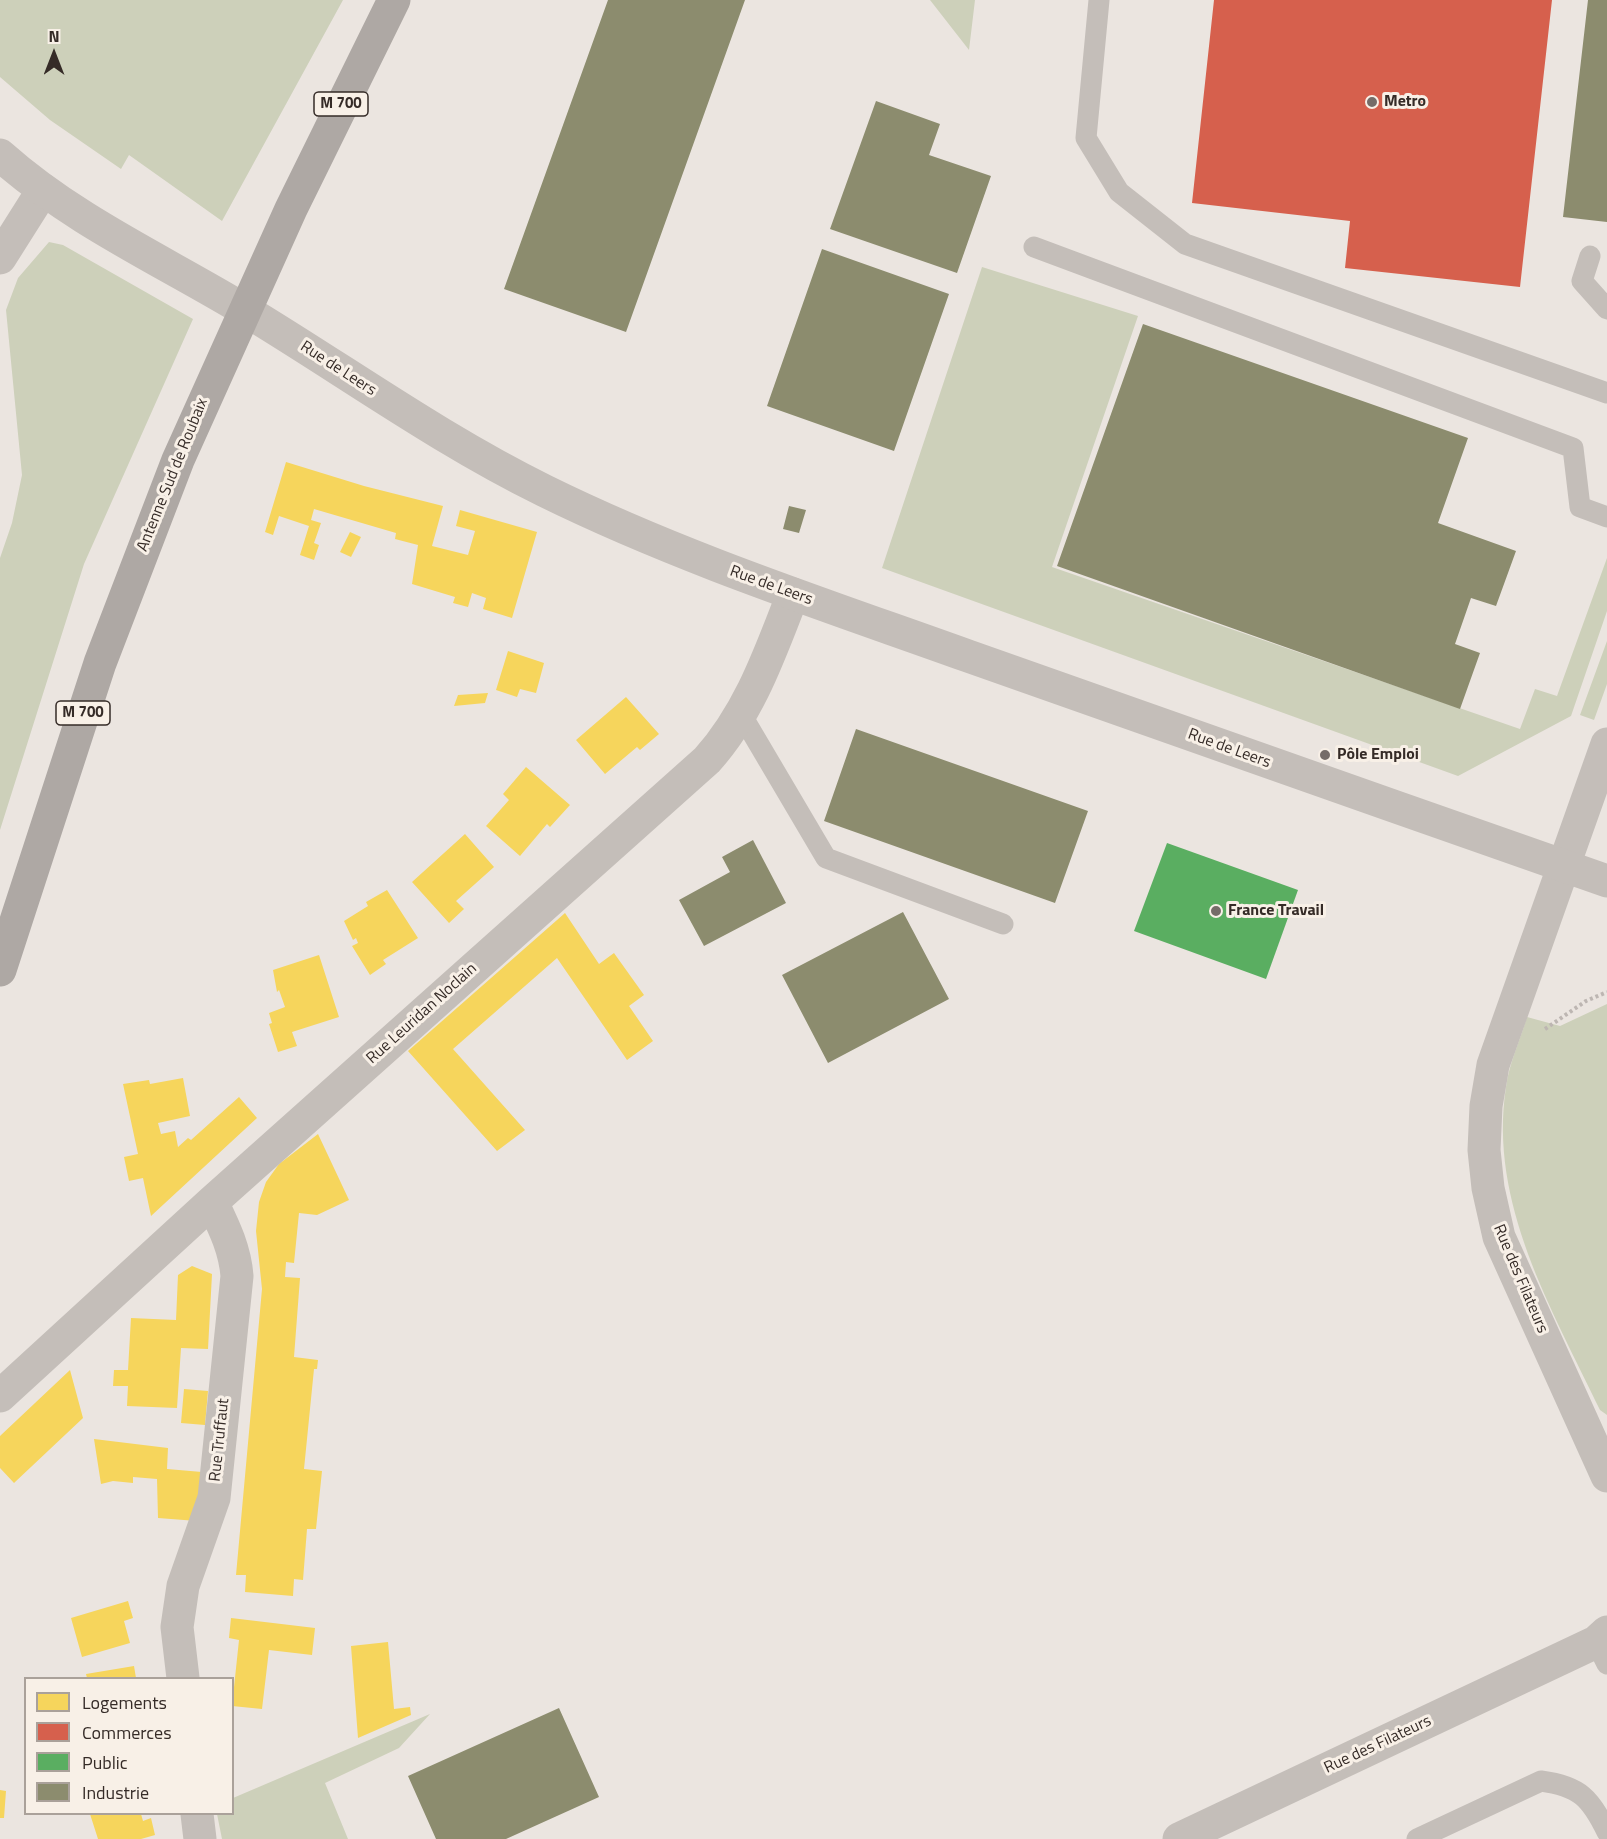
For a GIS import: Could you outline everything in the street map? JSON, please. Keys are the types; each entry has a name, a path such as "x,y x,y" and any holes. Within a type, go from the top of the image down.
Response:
{"highway":[{"name":"Antenne Sud de Roubaix","path":"0,970 100,663 178,460 291,208 394,0"}],"street":[{"name":"Rue de Leers","path":"0,155 43,190 96,226 251,314 493,464 594,514 793,594 1607,881"},
{"path":"0,258 43,190"},
{"name":"Rue Leuridan Noclain","path":"0,1396 212,1202 694,771 726,739 768,660 793,594"},
{"name":"Rue des Filateurs","path":"1607,744 1493,1065 1486,1106 1484,1150 1488,1188 1499,1237 1607,1476"},
{"name":"Rue Truffaut","path":"183,1677 177,1627 183,1586 213,1498 237,1276 230,1240 212,1202"},
{"name":"Rue des Filateurs","path":"1179,1839 1603,1646"},
{"path":"197,1815 200,1839"}],"lane":[{"path":"1099,0 1086,138 1119,192 1185,244 1607,393"},
{"path":"1034,247 1573,448 1580,507 1607,517"},
{"path":"1590,256 1582,281 1607,309"},
{"path":"741,714 826,858 1003,924"},
{"path":"1417,1839 1541,1781 1563,1784 1593,1804 1607,1832"}],"path":[{"path":"1543,1032 1549,1024 1607,992"}],"green space":[{"path":"0,0 343,0 222,221 129,155 121,169 50,120 0,77"},
{"path":"930,0 975,0 969,50"},
{"path":"49,242 63,245 193,319 84,564 0,830 0,558 12,523 22,475 6,310 18,278"},
{"path":"982,267 1138,316 1052,567 1520,729 1535,689 1557,696 1607,558 1607,611 1571,716 1458,776 882,568"},
{"path":"1607,641 1607,684 1594,720 1580,715"},
{"path":"1607,1004 1607,1415 1600,1410 1544,1294 1528,1254 1515,1214 1506,1172 1503,1130 1507,1078 1527,1017 1560,1026"},
{"path":"430,1714 399,1748 325,1783 348,1839 222,1839 217,1815 234,1815 234,1798"}],"building: Logements":[{"path":"286,462 364,486 443,506 432,546 468,555 475,531 456,526 460,510 537,532 512,618 483,609 486,598 472,593 468,607 453,603 455,597 412,584 418,545 395,539 396,533 314,509 311,520 321,523 314,543 319,545 314,560 300,555 309,526 279,516 273,535 265,532"},
{"path":"350,532 361,537 351,557 340,552"},
{"path":"508,651 544,663 536,693 520,689 517,697 496,690"},
{"path":"488,693 485,703 454,706 458,695"},
{"path":"626,697 659,734 640,750 637,747 605,774 576,740"},
{"path":"526,767 570,805 550,827 547,824 520,856 486,826 509,800 503,794"},
{"path":"465,834 494,867 456,901 464,909 449,923 412,882"},
{"path":"387,890 418,938 383,960 386,964 370,975 352,946 358,943 356,938 353,940 344,921 368,906 366,902"},
{"path":"565,913 599,964 614,953 644,995 629,1006 653,1041 627,1060 557,958 453,1049 525,1130 497,1151 408,1051"},
{"path":"319,955 339,1017 292,1032 297,1046 278,1052 269,1024 272,1023 269,1013 285,1007 279,990 277,992 273,970"},
{"path":"183,1078 190,1116 158,1123 161,1134 175,1131 178,1147 188,1138 191,1140 239,1097 257,1118 151,1216 143,1178 129,1181 124,1157 138,1154 123,1084 149,1080 150,1084"},
{"path":"318,1134 349,1200 317,1215 299,1213 294,1263 286,1262 285,1277 300,1278 294,1357 318,1360 317,1369 314,1369 304,1469 322,1471 316,1529 307,1529 303,1580 294,1579 293,1596 245,1592 246,1575 236,1575 262,1289 256,1231 259,1202 266,1182 279,1164"},
{"path":"192,1266 212,1274 208,1349 181,1348 177,1408 127,1406 128,1386 113,1386 114,1370 128,1370 131,1318 176,1320 178,1275"},
{"path":"70,1370 83,1418 14,1483 0,1468 0,1436"},
{"path":"184,1389 208,1391 205,1425 181,1423"},
{"path":"94,1439 168,1448 167,1469 202,1472 197,1521 158,1518 157,1479 133,1477 133,1483 113,1481 101,1484"},
{"path":"128,1601 133,1618 124,1621 130,1643 82,1657 71,1618"},
{"path":"231,1618 315,1628 312,1655 269,1650 262,1709 234,1706 239,1640 229,1638"},
{"path":"388,1642 394,1709 410,1707 411,1715 358,1738 351,1646"},
{"path":"134,1666 136,1677 87,1677 86,1674"},
{"path":"0,1790 6,1791 4,1818 0,1818"},
{"path":"90,1815 141,1815 143,1821 151,1818 155,1835 141,1839 98,1839"}],"building: Commerces":[{"name":"Metro","path":"1214,0 1552,0 1520,287 1345,268 1350,221 1192,203"}],"building: Public":[{"name":"France Travail","path":"1167,843 1298,890 1266,979 1134,931"}],"building: Industrie":[{"path":"608,0 745,0 626,332 504,289"},
{"path":"1588,0 1607,0 1607,222 1563,217"},
{"path":"876,101 940,124 929,155 991,176 957,273 830,229"},
{"path":"822,249 949,294 894,451 767,406"},
{"path":"1143,324 1468,438 1438,523 1516,551 1496,606 1471,598 1455,644 1480,653 1460,709 1057,566"},
{"path":"789,506 806,510 799,533 783,529"},
{"path":"856,729 1088,811 1055,903 824,821"},
{"path":"753,840 786,903 704,946 679,900 730,872 722,857"},
{"path":"903,912 949,999 828,1063 782,975"},
{"path":"559,1708 599,1797 506,1839 436,1839 408,1776"}],"place":[{"name":"Metro","path":"1372,102"},
{"name":"Pôle Emploi","path":"1325,755"},
{"name":"France Travail","path":"1216,911"}]}
